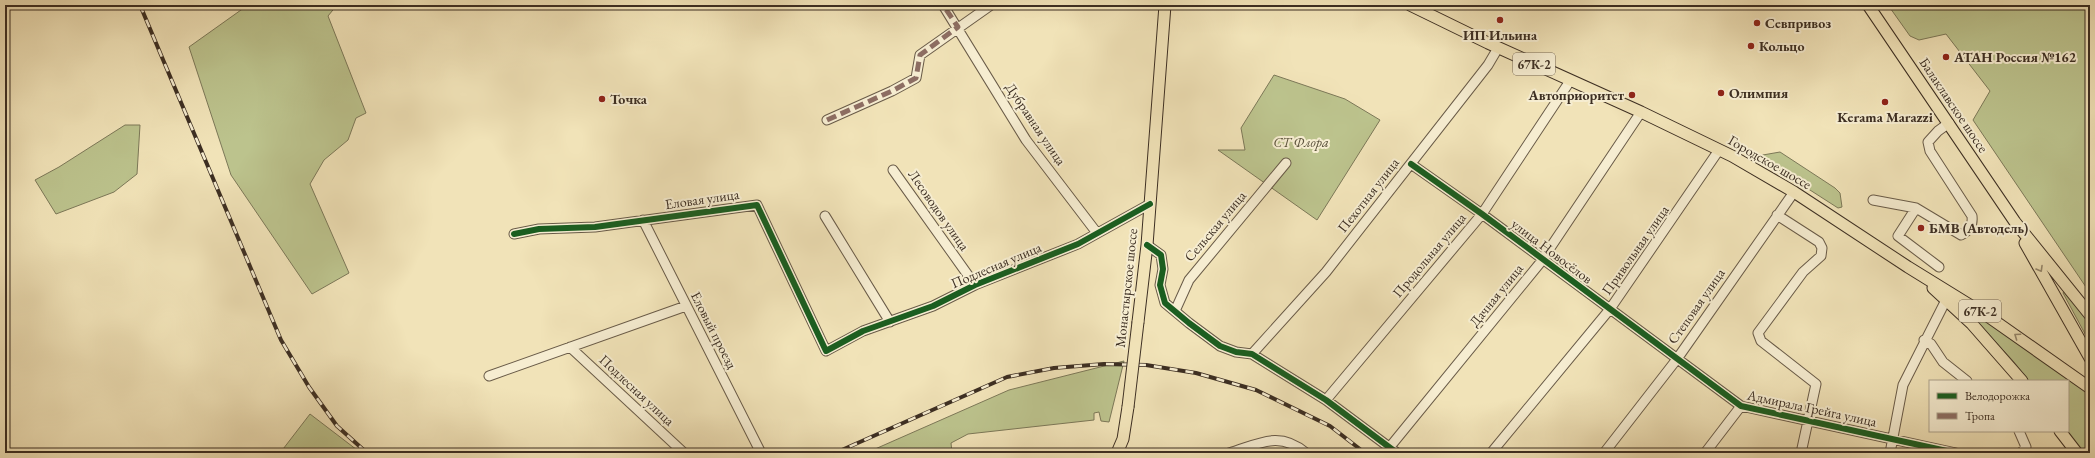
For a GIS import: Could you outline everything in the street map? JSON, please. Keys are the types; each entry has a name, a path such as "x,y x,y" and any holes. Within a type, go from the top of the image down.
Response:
{"main road":[{"name":"Монастырское шоссе","path":"1117,453 1123,439 1128,407 1147,245 1166,5"},
{"name":"Городское шоссе","path":"1410,5 1498,48 1641,112 1719,150 1794,192 1908,267 1989,317 2090,388"},
{"name":"Балаклавское шоссе","path":"1868,5 2015,222"},
{"path":"2015,222 2090,315"},
{"path":"2015,222 2090,358"},
{"name":"67К-2","path":"1908,267 1972,324 2021,380"},
{"path":"2061,432 2077,453"}],"street":[{"name":"Дубравная улица","path":"943,5 958,27 1026,140 1097,233"},
{"path":"827,120 892,91 916,78 920,55 991,5"},
{"name":"Пехотная улица","path":"1252,354 1326,272 1488,65 1498,48"},
{"name":"Продольная улица","path":"1326,400 1482,214 1570,80"},
{"name":"Дачная улица","path":"1393,450 1543,259 1641,112"},
{"path":"1872,200 1916,208 1961,235 1968,231 1973,223 1972,216 1930,151 1928,142 1938,131 1949,123"},
{"name":"Привольная улица","path":"1491,453 1610,309 1719,150"},
{"name":"Сельская улица","path":"1175,311 1188,280 1286,163"},
{"name":"улица Новосёлов","path":"1411,164 1482,214 1677,359"},
{"name":"Лесоводов улица","path":"893,170 975,285"},
{"name":"Степовая улица","path":"1604,453 1677,359 1794,192"},
{"name":"Подлесная улица","path":"826,351 863,332 933,306 975,285 1078,244 1150,204"},
{"name":"Еловая улица","path":"514,234 539,229 595,227 757,205 826,351"},
{"path":"1916,208 1898,236 1939,267"},
{"path":"1777,215 1819,242 1822,252 1821,256 1803,272 1759,331 1758,336 1760,342 1815,382 1816,389 1801,453"},
{"path":"825,216 890,322"},
{"name":"Еловый проезд","path":"643,220 761,453"},
{"path":"1147,245 1161,255 1163,269 1160,285 1165,302 1175,311 1220,346 1236,352 1252,354 1326,400 1393,450"},
{"path":"1890,453 1903,384 1924,340 1946,300"},
{"name":"Подлесная улица","path":"489,376 686,306"},
{"path":"1924,340 1931,344 1943,362 1966,380"},
{"name":"Подлесная улица","path":"570,347 684,453"},
{"name":"Адмирала Грейга улица","path":"1677,359 1742,406 1956,453"},
{"path":"1705,453 1742,406"},
{"path":"2019,432 2026,447 2021,453"},
{"path":"1229,453 1278,440 1297,445 1306,453"}],"green space":[{"path":"248,5 337,5 328,16 366,113 356,118 348,140 324,160 310,184 349,273 312,294 231,175 189,47"},
{"path":"1888,5 2090,5 2090,293 1973,120 1990,91 1946,34 1919,40 1910,36"},
{"name":"СТ Флора","path":"1274,75 1345,99 1380,120 1317,220 1218,150 1245,150 1241,128"},
{"path":"125,125 140,125 137,174 114,192 56,214 35,180 59,167"},
{"path":"1780,152 1835,188 1840,193 1842,207 1838,208 1757,156"},
{"path":"2064,291 2090,322 2090,343 2063,293"},
{"path":"1970,310 2082,388 2090,396 2090,453 2084,453 2068,432 2069,432 2069,380 2028,380 2014,362 1970,314"},
{"path":"1124,361 1109,422 1101,421 1099,412 1094,413 1094,420 968,434 951,443 952,453 866,453 1009,390"},
{"path":"310,414 361,453 280,453"}],"railway":[{"path":"140,5 281,340 309,387 337,426 367,453"},
{"path":"835,453 1007,377 1054,368 1104,364 1146,365 1196,373 1256,390 1330,426 1365,453"}],"marked path":[{"path":"827,120 892,91 916,78 920,55 958,27 943,5"}],"cycle path":[{"path":"1411,164 1482,214 1741,406 1956,453"},
{"path":"514,234 539,229 595,227 757,205 826,351 863,331 933,306 975,285 1078,244 1150,204"},
{"path":"1147,245 1161,255 1163,269 1160,285 1165,303 1189,323 1220,346 1236,352 1252,354 1326,400 1397,453"}],"place":[{"name":"ИП Ильина","path":"1500,20"},
{"name":"Севпривоз","path":"1757,23"},
{"name":"Кольцо","path":"1751,46"},
{"name":"АТАН Россия №162","path":"1946,57"},
{"name":"Олимпия","path":"1721,93"},
{"name":"Автоприоритет","path":"1632,95"},
{"name":"Точка","path":"602,99"},
{"name":"Kerama Marazzi","path":"1885,102"},
{"name":"БМВ (Автодель)","path":"1921,228"}]}
